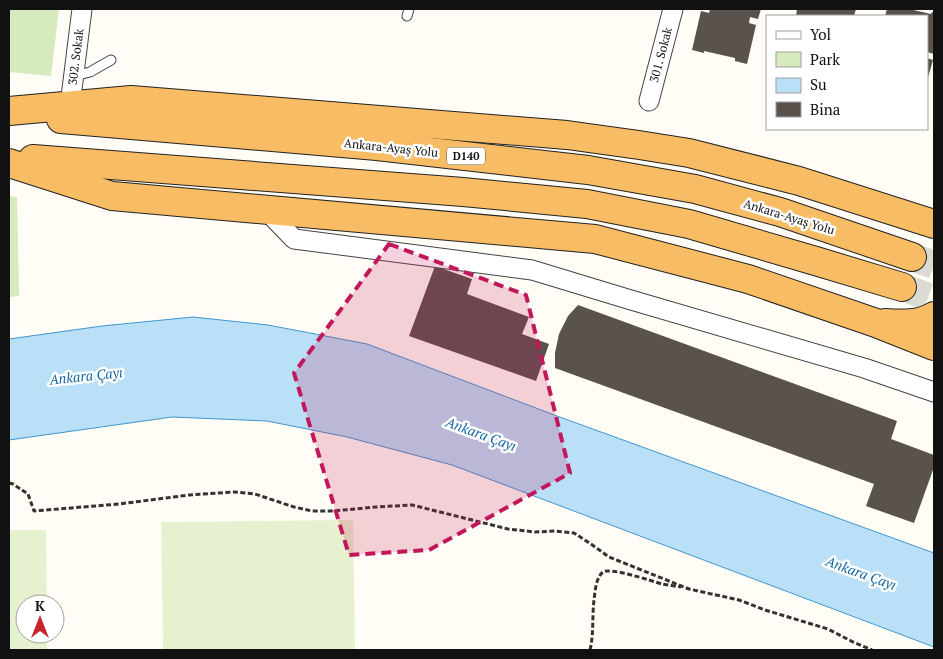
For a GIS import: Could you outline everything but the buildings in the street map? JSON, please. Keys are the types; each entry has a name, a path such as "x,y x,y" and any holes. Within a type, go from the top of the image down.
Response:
{"highway":[{"path":"9,113 131,100 567,135 689,153 799,181 930,224"},
{"name":"Ankara-Ayaş Yolu","path":"9,113 376,146 588,170 695,189 780,212 912,257"},
{"path":"9,157 587,204 689,224 902,287"},
{"path":"9,163 112,196 596,239 748,279 876,323 934,346"},
{"path":"876,323 905,324 927,320 934,316"}],"street":[{"name":"302. Sokak","path":"70,105 82,9"},
{"name":"301. Sokak","path":"649,101 659,48 673,9"},
{"path":"265,210 294,239 532,270 864,368 934,392"}],"lane":[{"path":"74,76 90,72 111,60"}],"path":[{"path":"9,483 28,494 34,511 119,504 213,492 255,494 312,511 412,506 508,529 574,533 610,557 689,589"},
{"path":"590,650 598,578 601,572 607,570 739,600 828,629 872,650"}],"highlighted area":[{"path":"389,244 526,295 570,473 429,550 349,555 294,373"}],"green space":[{"path":"9,9 59,9 51,76 9,72"},
{"path":"9,196 17,197 19,296 9,297"},
{"path":"353,520 355,650 163,650 161,522"},
{"path":"9,530 46,530 47,594 15,594 15,644 47,644 47,650 9,650"}],"water":[{"name":"Ankara Çayı","path":"193,317 268,325 367,344 557,416 934,553 934,647 452,465 347,437 267,421 172,417 9,440 9,339 102,326"}],"tunnel":[{"path":"912,257 934,265"},
{"path":"902,287 934,299"}]}
